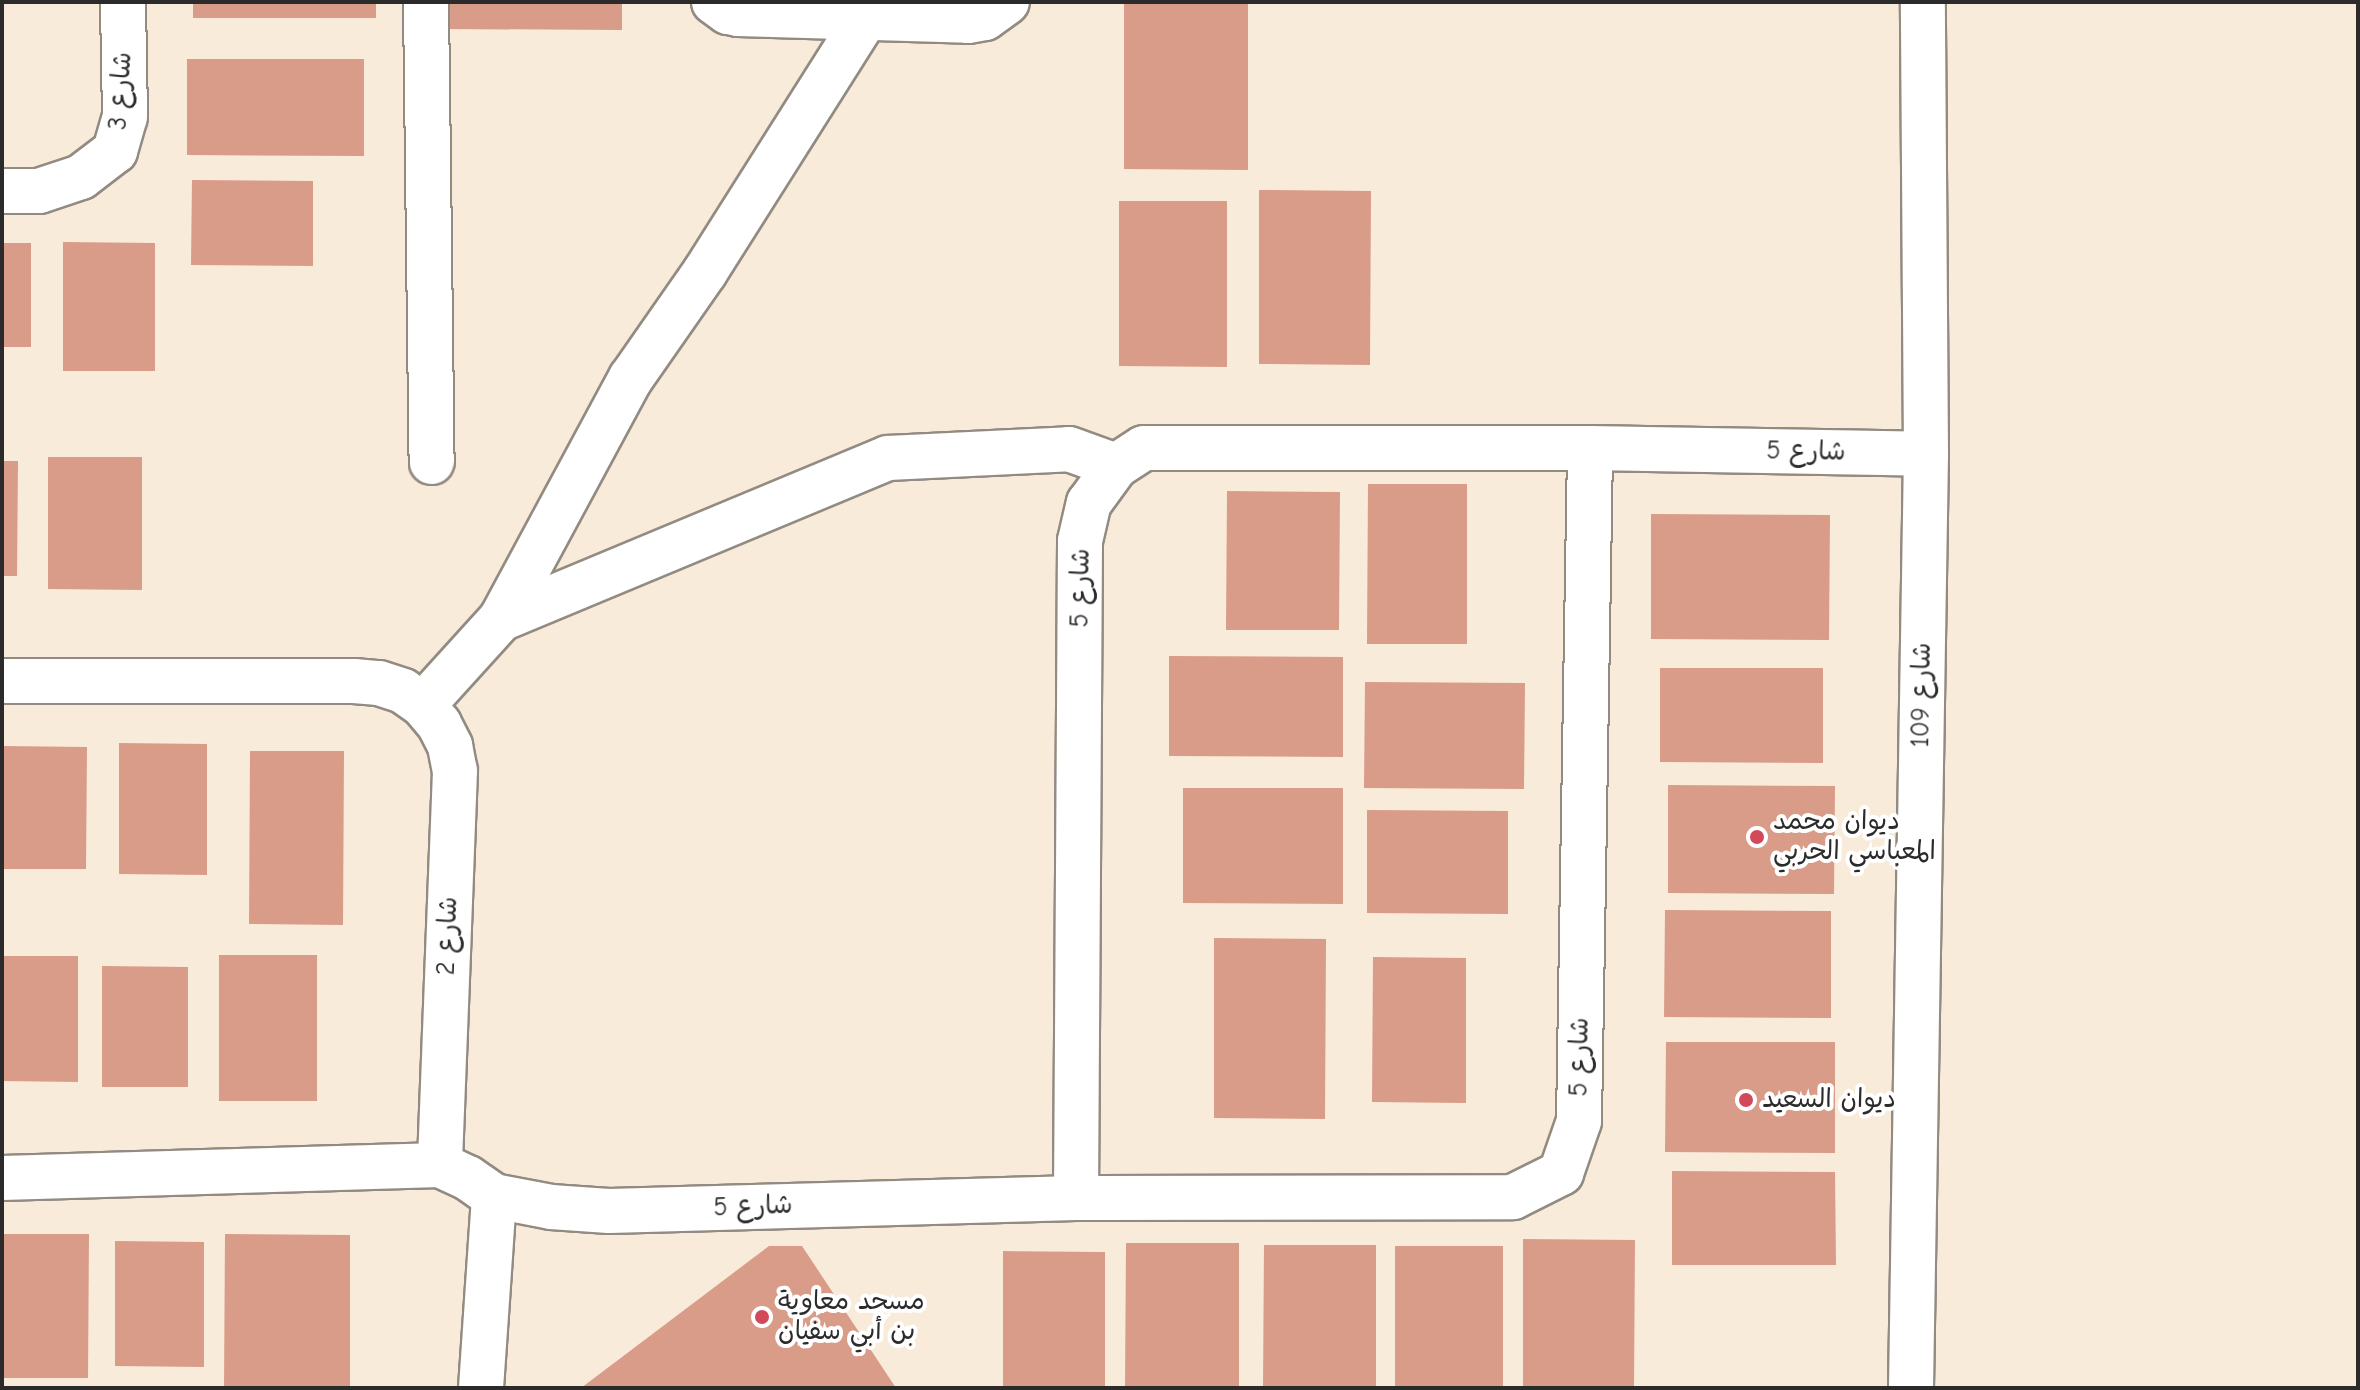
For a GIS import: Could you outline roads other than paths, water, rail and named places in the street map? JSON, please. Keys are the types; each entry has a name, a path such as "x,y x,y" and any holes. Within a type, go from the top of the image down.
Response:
{"street":[{"name":"شارع 3","path":"2,191 39,191 81,177 115,151 125,117 123,2"},
{"path":"426,2 432,462"},
{"path":"714,2 728,12 738,14 968,21 985,18 1007,2"},
{"name":"شارع 109","path":"1911,1388 1926,454 1923,2"},
{"path":"423,705 501,619 631,378 705,272 866,17"},
{"name":"شارع 5","path":"1076,1198 1080,541 1089,503 1116,466 1144,448 1590,448 1926,454"},
{"name":"شارع 5","path":"440,1165 468,1178 494,1196 551,1207 609,1211 1076,1198 1513,1197 1561,1173 1579,1121 1590,448"},
{"path":"501,619 888,458 1069,449 1116,466"},
{"name":"شارع 2","path":"2,681 354,681 379,683 403,691 423,705 445,735 455,771 440,1165"},
{"path":"2,1178 440,1165"},
{"path":"481,1388 494,1196"}],"place":[{"name":"ديوان محمد المعباسي الحربي","path":"1757,837"},
{"name":"ديوان السعيد","path":"1746,1100"},
{"name":"مسجد معاوية بن أبي سفيان","path":"762,1317"}]}
